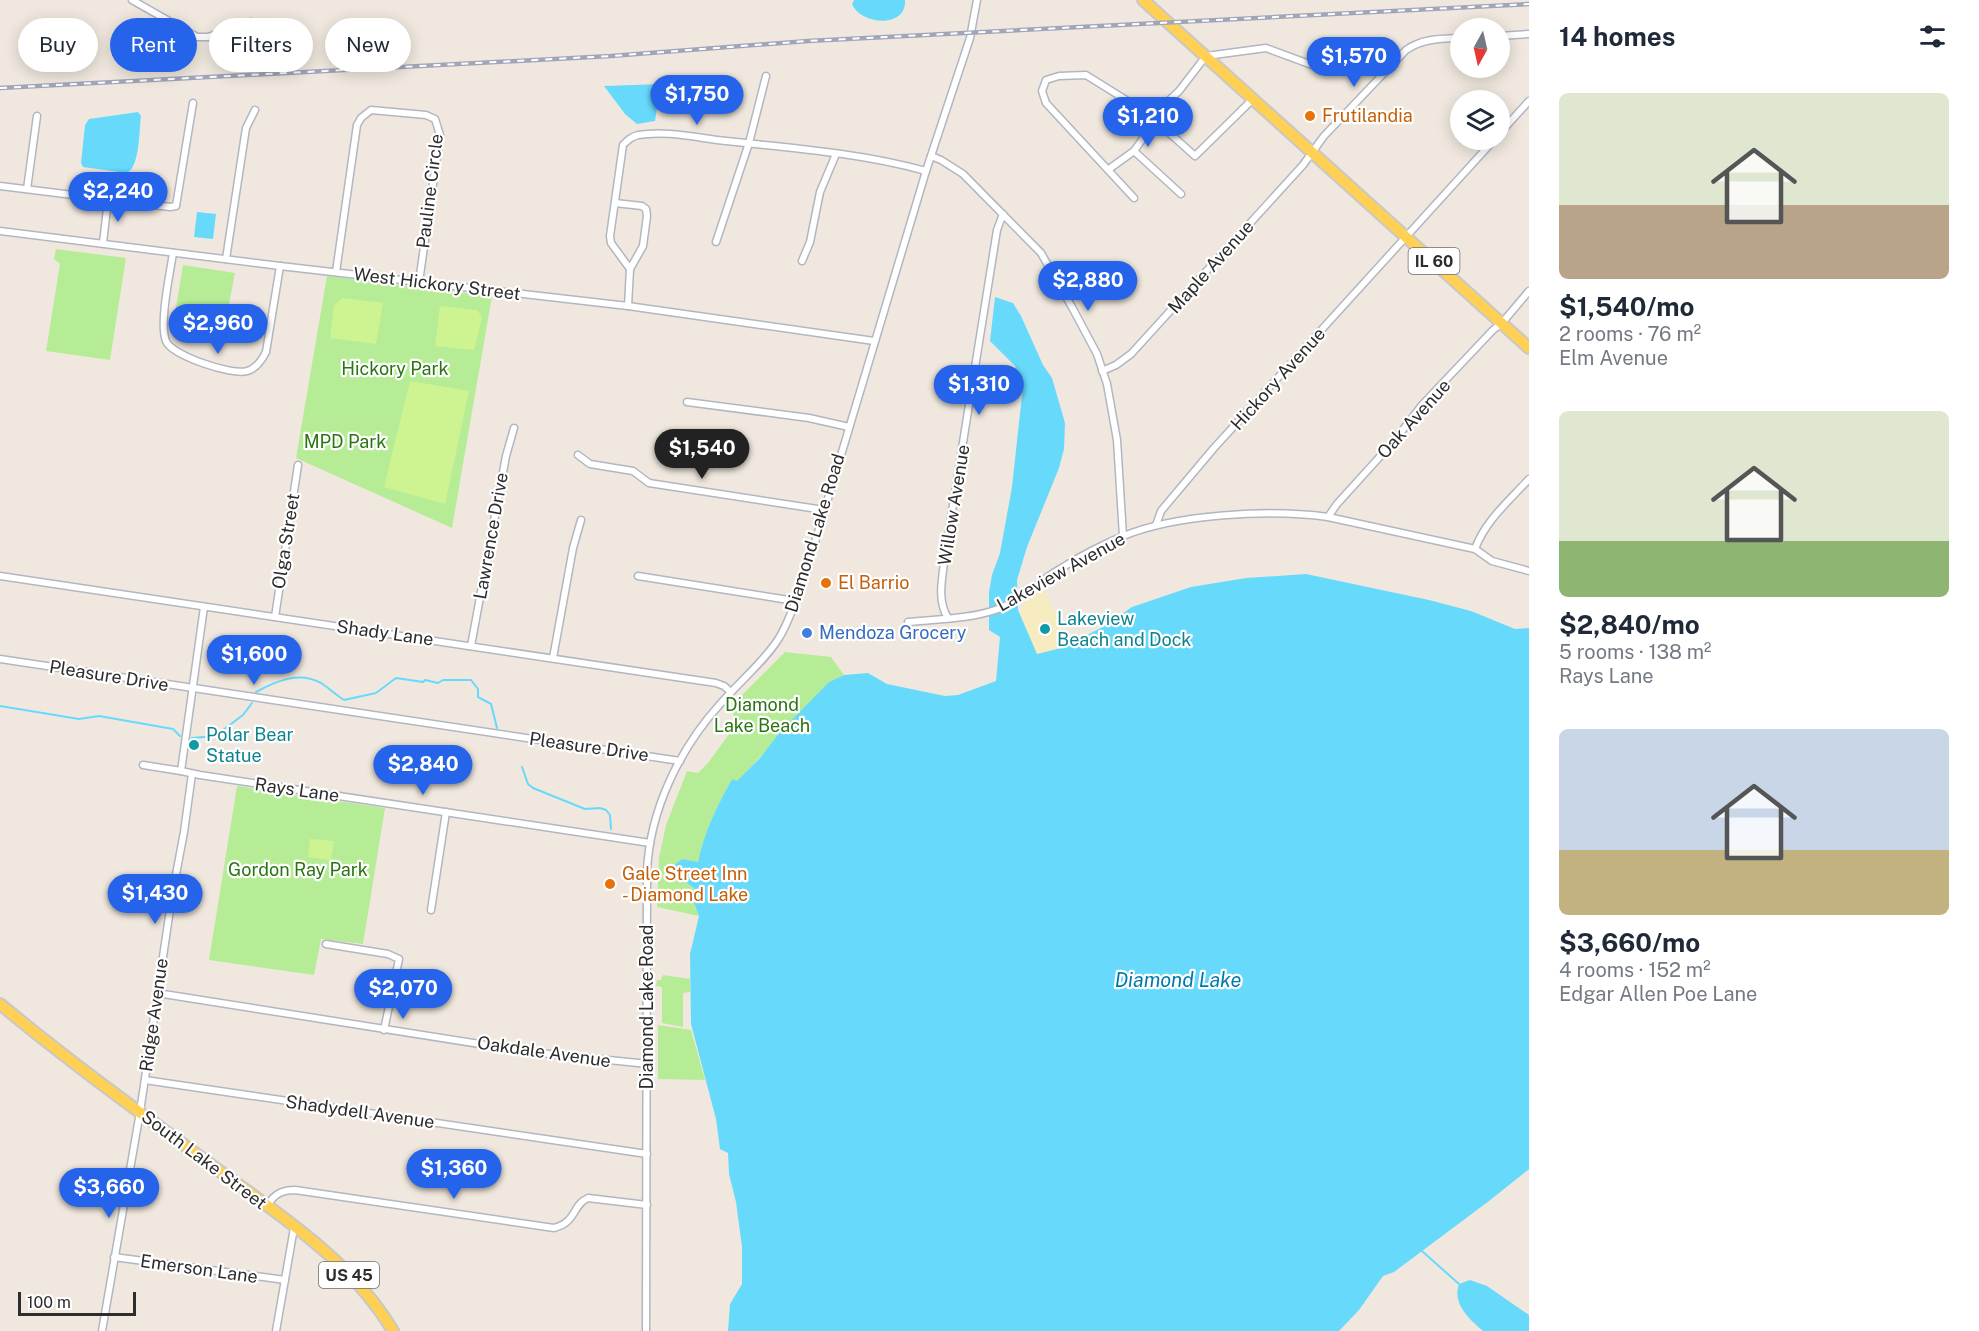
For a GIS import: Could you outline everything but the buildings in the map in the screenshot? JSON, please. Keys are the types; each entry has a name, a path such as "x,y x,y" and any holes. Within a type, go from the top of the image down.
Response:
{"main road":[{"name":"IL 60","path":"1143,0 1529,348"},
{"name":"South Lake Street","path":"0,1004 46,1042 267,1206 323,1251 362,1288 393,1331"}],"street":[{"path":"132,0 197,37 209,37"},
{"name":"Diamond Lake Road","path":"646,1331 647,871 650,843 659,808 680,761 700,728 774,646 791,615 926,171 970,38 977,0"},
{"path":"1510,35 1529,34"},
{"name":"Maple Avenue","path":"1102,371 1116,365 1131,354 1312,153 1324,136 1406,50 1416,43 1431,39 1450,38"},
{"path":"1152,117 1179,91 1206,56 1266,48 1312,65"},
{"path":"1134,198 1046,103 1042,91 1046,80 1059,76 1086,75 1152,117 1195,156 1253,99"},
{"path":"716,242 748,143 766,76"},
{"path":"1510,122 1529,101"},
{"path":"0,186 176,206 193,103"},
{"path":"226,259 246,128 255,110"},
{"name":"Pauline Circle","path":"336,272 357,125 361,118 371,110 426,115 435,119 440,135 419,282"},
{"path":"27,189 37,116"},
{"path":"1108,169 1134,151 1158,123"},
{"path":"630,269 610,240 623,145 629,138 638,135 661,134 836,154 902,164 926,171"},
{"name":"Hickory Avenue","path":"1156,525 1161,511 1214,448 1485,150"},
{"path":"1134,151 1181,194"},
{"path":"802,261 810,242 820,192 836,154"},
{"path":"931,156 963,174 1041,253 1097,354 1107,384 1117,440 1123,536"},
{"path":"103,243 108,200"},
{"path":"615,203 642,206 646,209 647,216 643,246 630,269 627,306"},
{"name":"Willow Avenue","path":"948,618 942,608 941,598 945,555 997,230 1003,214"},
{"name":"West Hickory Street","path":"0,231 627,306 874,341"},
{"path":"173,253 164,321 166,341 170,347 193,358 215,367 235,371 247,371 262,361 266,352 280,266"},
{"name":"Oak Avenue","path":"1328,517 1395,440 1422,405 1502,323 1529,291"},
{"path":"687,402 809,418 849,427"},
{"name":"Lawrence Drive","path":"471,646 506,456 514,428"},
{"path":"578,455 590,464 633,471 649,483 824,510"},
{"name":"Olga Street","path":"275,617 298,465"},
{"path":"1475,549 1479,536 1494,516 1529,479"},
{"name":"Lakeview Avenue","path":"908,622 948,618 999,608 1022,596 1059,569 1123,536 1156,525 1249,514 1328,517 1475,549 1492,561 1529,571"},
{"path":"553,658 573,548 581,520"},
{"name":"Shady Lane","path":"0,576 716,682 731,692"},
{"path":"638,576 795,601"},
{"path":"181,771 204,607"},
{"name":"Pleasure Drive","path":"0,659 680,761"},
{"path":"143,765 192,774"},
{"name":"Rays Lane","path":"192,774 650,843"},
{"name":"Ridge Avenue","path":"102,1331 140,1112 192,774"},
{"path":"431,910 446,812"},
{"path":"326,944 396,956 399,959 384,1030"},
{"name":"Oakdale Avenue","path":"157,993 530,1052 620,1063 648,1064"},
{"name":"Shadydell Avenue","path":"144,1080 648,1154"},
{"path":"267,1206 271,1198 279,1192 295,1190 554,1228 570,1220 581,1202 588,1198 647,1205"},
{"path":"276,1331 294,1228"},
{"name":"Emerson Lane","path":"114,1257 285,1280"}],"green space":[{"path":"56,249 126,258 110,360 46,351 60,264 54,259"},
{"path":"183,265 235,273 225,324 176,307"},
{"name":"Hickory Park","path":"327,276 492,296 452,528 296,458"},
{"path":"343,298 383,303 376,344 330,338 334,305"},
{"path":"440,306 477,310 482,317 474,350 435,346"},
{"path":"410,381 469,391 445,504 384,487"},
{"name":"Diamond Lake Beach","path":"785,652 831,657 844,675 829,682 737,782 732,779 712,820 698,863 673,867 672,871 696,890 693,900 699,916 657,907 659,858 666,825 687,771 698,773 708,763 735,726 732,705"},
{"name":"Gordon Ray Park","path":"237,786 385,808 363,944 321,939 314,975 209,960"},
{"path":"310,839 334,841 331,860 308,857"},
{"path":"663,975 690,979 690,992 683,993 683,1027 662,1023 662,987 656,986 657,980 661,980"},
{"path":"658,1025 691,1030 705,1080 658,1079"}],"sand":[{"name":"Lakeview Beach and Dock","path":"1044,590 1070,644 1037,655 1020,615 1023,604"}],"water":[{"path":"854,0 905,0 904,9 899,16 882,21 873,20 857,11 852,4"},
{"path":"661,84 655,121 637,124 625,114 604,86"},
{"path":"138,112 141,116 137,156 127,173 83,167 81,163 85,125 89,119"},
{"path":"197,212 216,214 213,239 194,237"},
{"name":"Diamond Lake","path":"995,297 1013,303 1021,316 1043,365 1052,378 1065,423 1064,449 1059,468 1027,547 1017,580 1018,610 1037,654 1065,647 1106,625 1132,607 1191,587 1246,578 1306,574 1471,611 1515,629 1529,628 1529,1169 1394,1272 1383,1276 1359,1310 1339,1331 728,1331 730,1304 742,1284 742,1247 736,1202 729,1174 728,1153 720,1149 716,1119 691,1024 690,954 699,916 693,900 696,890 672,871 673,866 682,859 698,862 712,819 732,779 737,781 759,759 781,731 829,682 844,675 868,673 887,684 945,696 958,695 996,681 1000,637 989,630 989,592 1000,553 1012,487 1023,386 1015,366 990,341"},
{"path":"1470,1280 1487,1286 1529,1315 1529,1331 1483,1331 1467,1316 1458,1298 1459,1284"}],"waterway":[{"path":"256,692 280,681 304,678 321,683 344,700 376,693 396,678 438,683 443,680 471,680 478,689 478,697 491,704 497,728"},
{"path":"192,738 215,736 243,715 252,703"},
{"path":"0,706 79,719 99,716 173,729 180,736"},
{"path":"522,767 528,784 533,788 585,809 606,810 610,815 611,829"},
{"path":"1422,1251 1459,1284"}],"railway":[{"path":"0,88 611,56 808,41 1529,4"}],"place":[{"name":"Frutilandia","path":"1310,116"},
{"name":"El Barrio","path":"826,583"},
{"name":"Lakeview Beach and Dock","path":"1045,629"},
{"name":"Mendoza Grocery","path":"807,633"},
{"name":"Polar Bear Statue","path":"194,745"},
{"name":"Gale Street Inn - Diamond Lake","path":"610,884"}],"park label":[{"name":"MPD Park","path":"345,442"}]}
